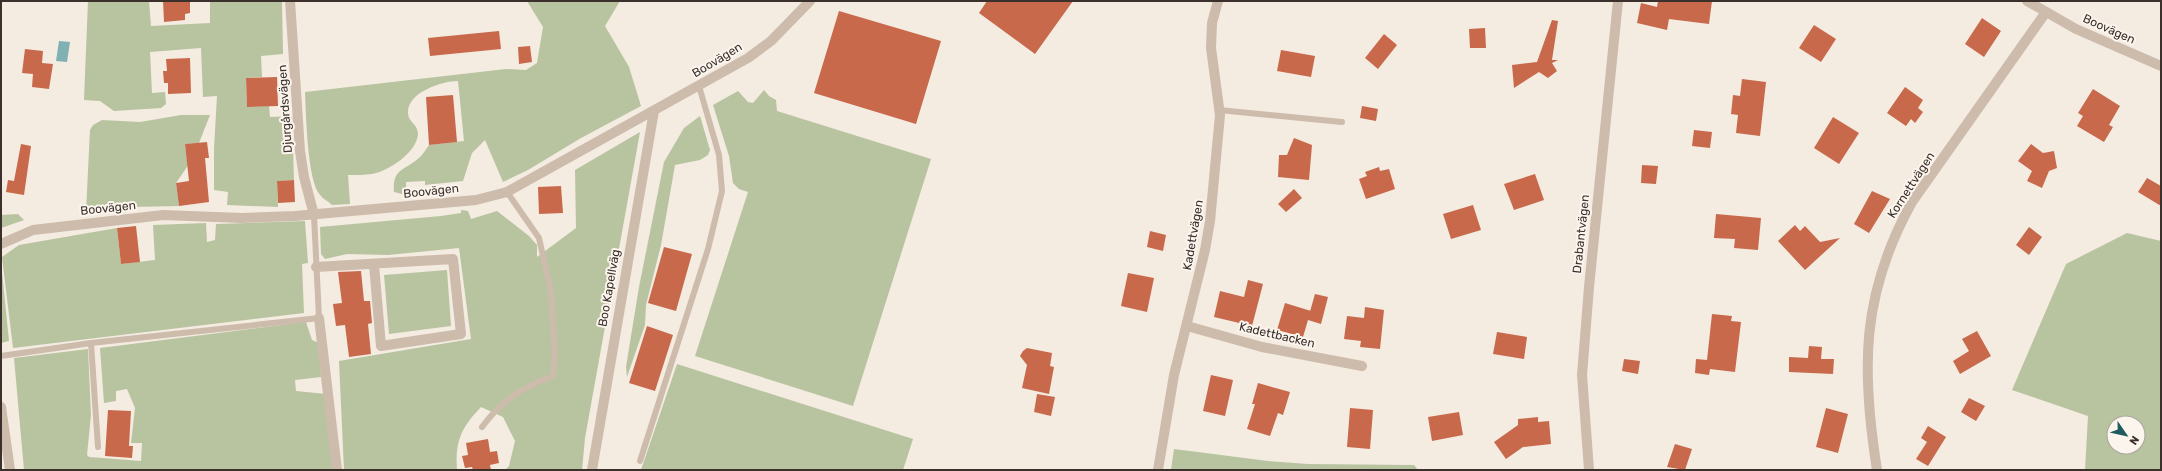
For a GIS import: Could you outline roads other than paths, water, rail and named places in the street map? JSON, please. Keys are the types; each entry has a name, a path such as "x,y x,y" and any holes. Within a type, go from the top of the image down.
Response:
{"street":[{"name":"Djurgårdsvägen","path":"290,1 300,151 304,177 314,215"},
{"name":"Boovägen","path":"1,244 33,230 163,215 242,218 314,215 476,200 507,192 748,58 771,41 810,1"},
{"name":"Kadettvägen","path":"1158,470 1174,375 1187,326 1210,221 1219,110 1211,48 1212,23 1218,1"},
{"name":"Drabantvägen","path":"1589,470 1582,375 1589,286 1618,1"},
{"name":"Boovägen","path":"2027,1 2076,29 2161,66"},
{"name":"Kornettvägen","path":"1877,470 1868,407 1867,363 1870,318 1883,265 1898,228 1912,202 2046,12"},
{"name":"Boo Kapellväg","path":"592,470 654,111"},
{"path":"316,267 453,259 461,334 381,346 374,264"},
{"path":"319,318 337,470"},
{"name":"Kadettbacken","path":"1187,326 1262,347 1362,366"},
{"path":"1,407 10,470"}],"lane":[{"path":"640,461 708,249 722,191 719,154 699,86"},
{"path":"1219,110 1342,122"},
{"path":"482,427 495,410 525,387 553,376 556,355 551,292 539,238 507,192"},
{"path":"1,356 91,343 319,318 314,215"},
{"path":"91,343 98,448"}],"water":[{"path":"59,41 70,42 67,62 56,61"}]}
